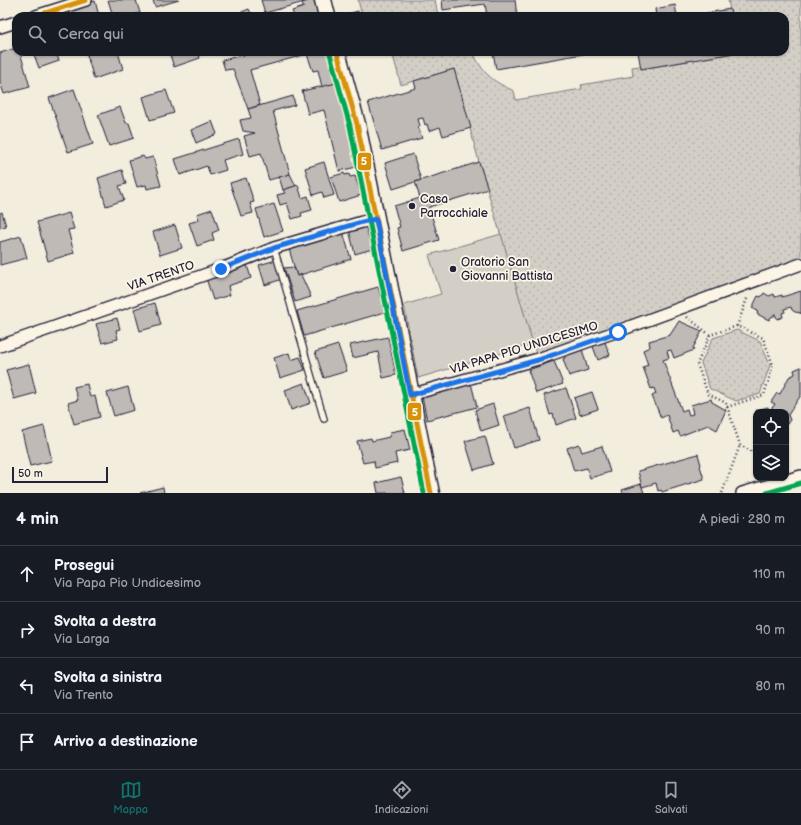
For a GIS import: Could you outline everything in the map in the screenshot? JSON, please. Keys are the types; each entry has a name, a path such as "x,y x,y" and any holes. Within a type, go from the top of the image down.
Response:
{"street":[{"path":"48,12 86,0"},
{"path":"323,0 326,12"},
{"path":"0,27 12,23"},
{"path":"338,56 357,124 422,455 432,493"},
{"name":"VIA TRENTO","path":"0,346 221,269 274,248 376,219"},
{"name":"VIA PAPA PIO UNDICESIMO","path":"410,395 538,360 801,264"},
{"path":"742,493 801,476"}],"lane":[{"path":"274,248 324,419"}],"path":[{"path":"737,326 753,282"},
{"path":"677,310 710,335"},
{"path":"722,493 740,445 727,407 726,404 708,394 698,364 710,335 737,326 763,338 773,365 764,395 727,407"},
{"path":"740,445 753,452"}],"shaded area":[{"path":"358,0 435,0 437,12 361,12"},
{"path":"728,0 801,0 801,259 536,354 479,162 454,69 401,85 393,56 475,56 489,76 500,84 514,91 516,100 582,89 581,85 633,76 632,67 640,66 641,69 717,56 789,56 789,12 730,12"},
{"path":"501,234 533,344 418,378 404,305 441,294 429,255"},
{"path":"737,330 760,341 770,365 760,394 736,401 710,389 701,363 713,338"}],"building":[{"path":"108,0 136,0 140,12 112,12"},
{"path":"153,0 179,0 155,7"},
{"path":"261,0 311,0 269,12 265,12"},
{"path":"315,0 319,12 292,12 304,7 302,3"},
{"path":"442,0 515,0 516,12 486,12 485,4 443,10"},
{"path":"95,1 98,12 57,12"},
{"path":"675,5 676,12 655,12 655,9"},
{"path":"249,9 250,12 242,12"},
{"path":"730,9 730,12 712,12"},
{"path":"12,49 12,56 21,56 30,87 4,94 0,82 0,53"},
{"path":"34,56 57,56 59,61 39,68"},
{"path":"87,56 119,56 123,69 94,79"},
{"path":"170,56 199,56 200,58 174,67"},
{"path":"239,56 300,56 250,70 260,105 248,109 233,69 225,70 222,60"},
{"path":"308,56 331,56 341,82 322,87 318,70 313,71"},
{"path":"494,56 571,56 496,69"},
{"path":"639,56 717,56 641,69"},
{"path":"454,69 471,128 443,136 440,127 429,131 423,118 418,119 420,126 418,127 422,138 382,150 368,102 416,88 414,81"},
{"path":"341,82 361,166 339,171 324,110 308,114 302,91"},
{"path":"74,89 93,144 68,152 49,98"},
{"path":"166,90 174,113 150,120 143,97"},
{"path":"293,96 295,105 273,111 290,174 269,180 261,153 250,156 244,136 255,133 243,131 240,120 251,118 248,109"},
{"path":"120,107 126,123 129,123 134,138 109,146 98,115"},
{"path":"212,121 217,134 196,143 191,130"},
{"path":"239,139 243,154 223,160 226,170 210,175 207,166 180,175 175,159"},
{"path":"413,154 421,180 393,189 385,163"},
{"path":"143,156 145,159 153,157 161,186 147,189 146,185 137,187 129,160"},
{"path":"324,162 334,195 324,198 322,192 313,195 305,168"},
{"name":"Casa Parrocchiale","path":"479,162 488,189 429,207 439,240 403,251 397,228 400,227 394,206 420,198 415,182"},
{"path":"122,170 126,184 119,186 124,200 106,206 98,178"},
{"path":"344,173 345,175 349,174 350,177 355,176 361,195 339,202 331,177"},
{"path":"290,174 296,186 283,190 279,177"},
{"path":"246,178 254,202 250,203 253,213 241,216 230,183"},
{"path":"298,185 302,198 308,196 312,210 301,213 302,216 292,219 287,203 280,205 277,195 285,193 283,190"},
{"path":"274,204 283,231 264,237 256,209"},
{"path":"212,209 219,230 212,233 214,240 197,246 189,223 199,220 197,214"},
{"path":"2,212 6,226 0,228 0,213"},
{"path":"69,213 74,229 68,230 74,253 48,261 37,222"},
{"path":"175,225 182,248 160,255 153,232"},
{"path":"365,225 372,249 355,254 349,230"},
{"path":"343,232 351,259 297,276 289,249"},
{"path":"21,236 27,258 0,265 0,242"},
{"path":"276,260 282,279 265,285 259,265"},
{"path":"247,265 251,278 228,286 230,295 213,300 206,278"},
{"path":"294,267 297,276 301,275 311,297 295,302 284,268"},
{"path":"378,287 385,312 304,336 297,311"},
{"path":"801,291 801,313 795,312 791,307 784,309 785,312 782,313 783,317 777,319 774,314 774,316 769,320 757,314 758,311 752,308 758,296 761,297 764,293 769,296 774,294 775,297 782,295 782,297"},
{"path":"155,303 161,325 140,331 134,309"},
{"path":"117,318 120,329 116,330 118,339 102,343 96,324"},
{"path":"679,321 702,331 693,348 694,350 674,358 671,350 667,351 669,358 663,360 682,411 687,409 689,415 693,414 691,405 711,399 712,402 726,410 717,430 708,425 680,436 678,431 673,433 667,415 661,418 652,396 656,394 654,388 651,389 643,367 648,365 643,350 650,347 649,341 670,335"},
{"path":"388,337 396,375 383,378 378,352 353,358 350,345"},
{"path":"604,340 610,355 598,360 592,344"},
{"path":"338,345 347,371 324,378 315,352"},
{"path":"582,349 588,370 569,376 563,359 565,358 564,354"},
{"path":"289,353 291,360 300,357 305,370 280,378 274,358"},
{"path":"554,361 563,384 536,393 528,370"},
{"path":"29,364 36,393 14,399 6,370"},
{"path":"801,367 801,395 789,413 789,409 770,409 775,404 771,402 777,393 780,394 789,377 795,374 794,370"},
{"path":"304,383 311,403 291,410 285,390"},
{"path":"471,383 477,407 427,420 422,397"},
{"path":"87,384 90,397 95,396 100,417 74,424 68,403 78,400 74,387"},
{"path":"128,387 134,410 114,416 107,393"},
{"path":"566,388 576,418 556,425 553,414 550,415 544,395"},
{"path":"592,392 598,409 580,415 574,398"},
{"path":"493,404 499,425 481,431 475,410"},
{"path":"530,408 539,440 514,448 504,416"},
{"path":"44,426 52,461 30,466 22,432"},
{"path":"405,429 410,450 395,453 397,463 375,468 374,461 363,463 357,441 371,438 372,441 389,437 390,432"},
{"path":"485,436 493,464 474,470 465,441"},
{"path":"579,444 582,452 602,446 610,472 590,478 587,468 574,471 567,448"},
{"path":"698,454 704,479 662,492 661,490 658,491 656,483 642,487 638,471"},
{"path":"401,477 405,493 378,493 376,483"},
{"path":"641,484 644,493 623,493 622,490"},
{"path":"163,487 164,493 140,493"}],"transit line":[{"name":"5","path":"48,12 86,0"},
{"path":"331,56 350,126 424,493"},
{"name":"5","path":"338,56 357,124 431,493"},
{"path":"767,493 801,483"}],"place":[{"name":"Casa Parrocchiale","path":"412,206"},
{"name":"Oratorio San Giovanni Battista","path":"453,269"}],"route":[{"path":"221,269 274,248 376,219 410,395 538,360 618,332"}]}
